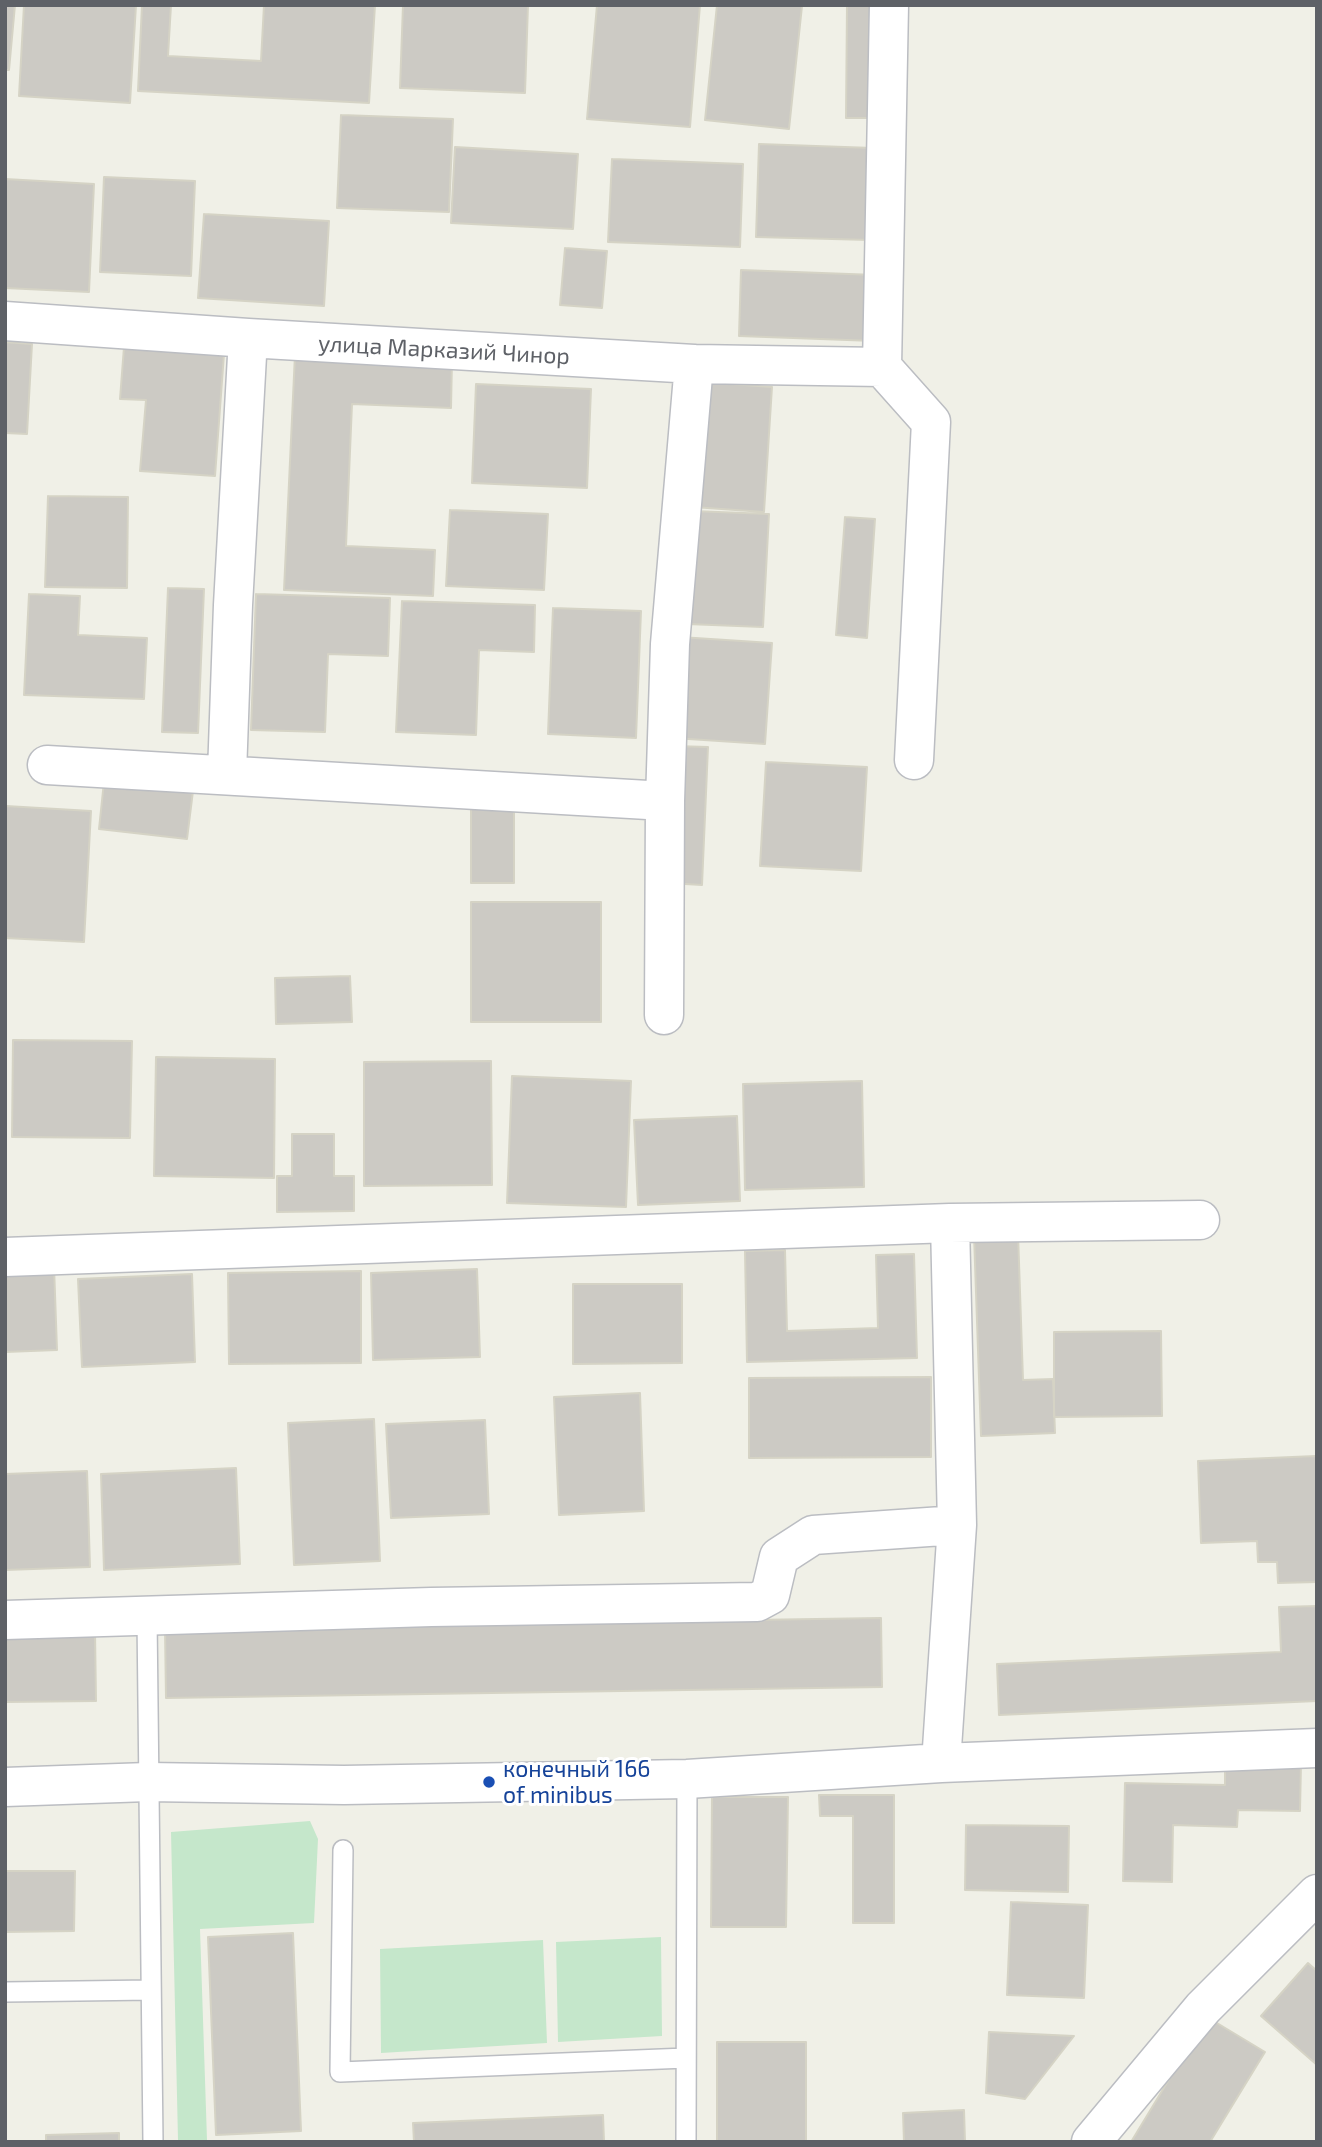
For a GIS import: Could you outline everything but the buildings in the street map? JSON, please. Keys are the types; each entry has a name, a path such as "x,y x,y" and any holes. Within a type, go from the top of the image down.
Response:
{"street":[{"path":"889,5 883,367 931,422 914,760"},
{"name":"улица Марказий Чинор","path":"5,321 694,364 883,367"},
{"path":"227,774 233,605 248,338"},
{"path":"664,1015 665,801 670,644 694,364"},
{"path":"47,765 665,801"},
{"path":"5,1257 963,1222 1200,1220"},
{"path":"942,1763 957,1525 963,1222"},
{"path":"5,1620 431,1606 757,1602 770,1595 779,1557 813,1535 957,1525"},
{"path":"5,1787 148,1782 344,1785 687,1779 942,1763 1317,1748"},
{"path":"1094,2141 1203,2008 1317,1894"}],"lane":[{"path":"147,1617 153,2142"},
{"path":"687,1779 687,2142"},
{"path":"343,1850 340,2072 686,2057"},
{"path":"5,1992 151,1990"}],"green space":[{"path":"310,1821 318,1839 314,1923 200,1929 207,2140 178,2140 171,1832"},
{"path":"661,1937 662,2036 558,2042 556,1942"},
{"path":"543,1940 547,2043 381,2053 380,1949"}],"place":[{"name":"конечный 166 of minibus","path":"489,1782"}]}
